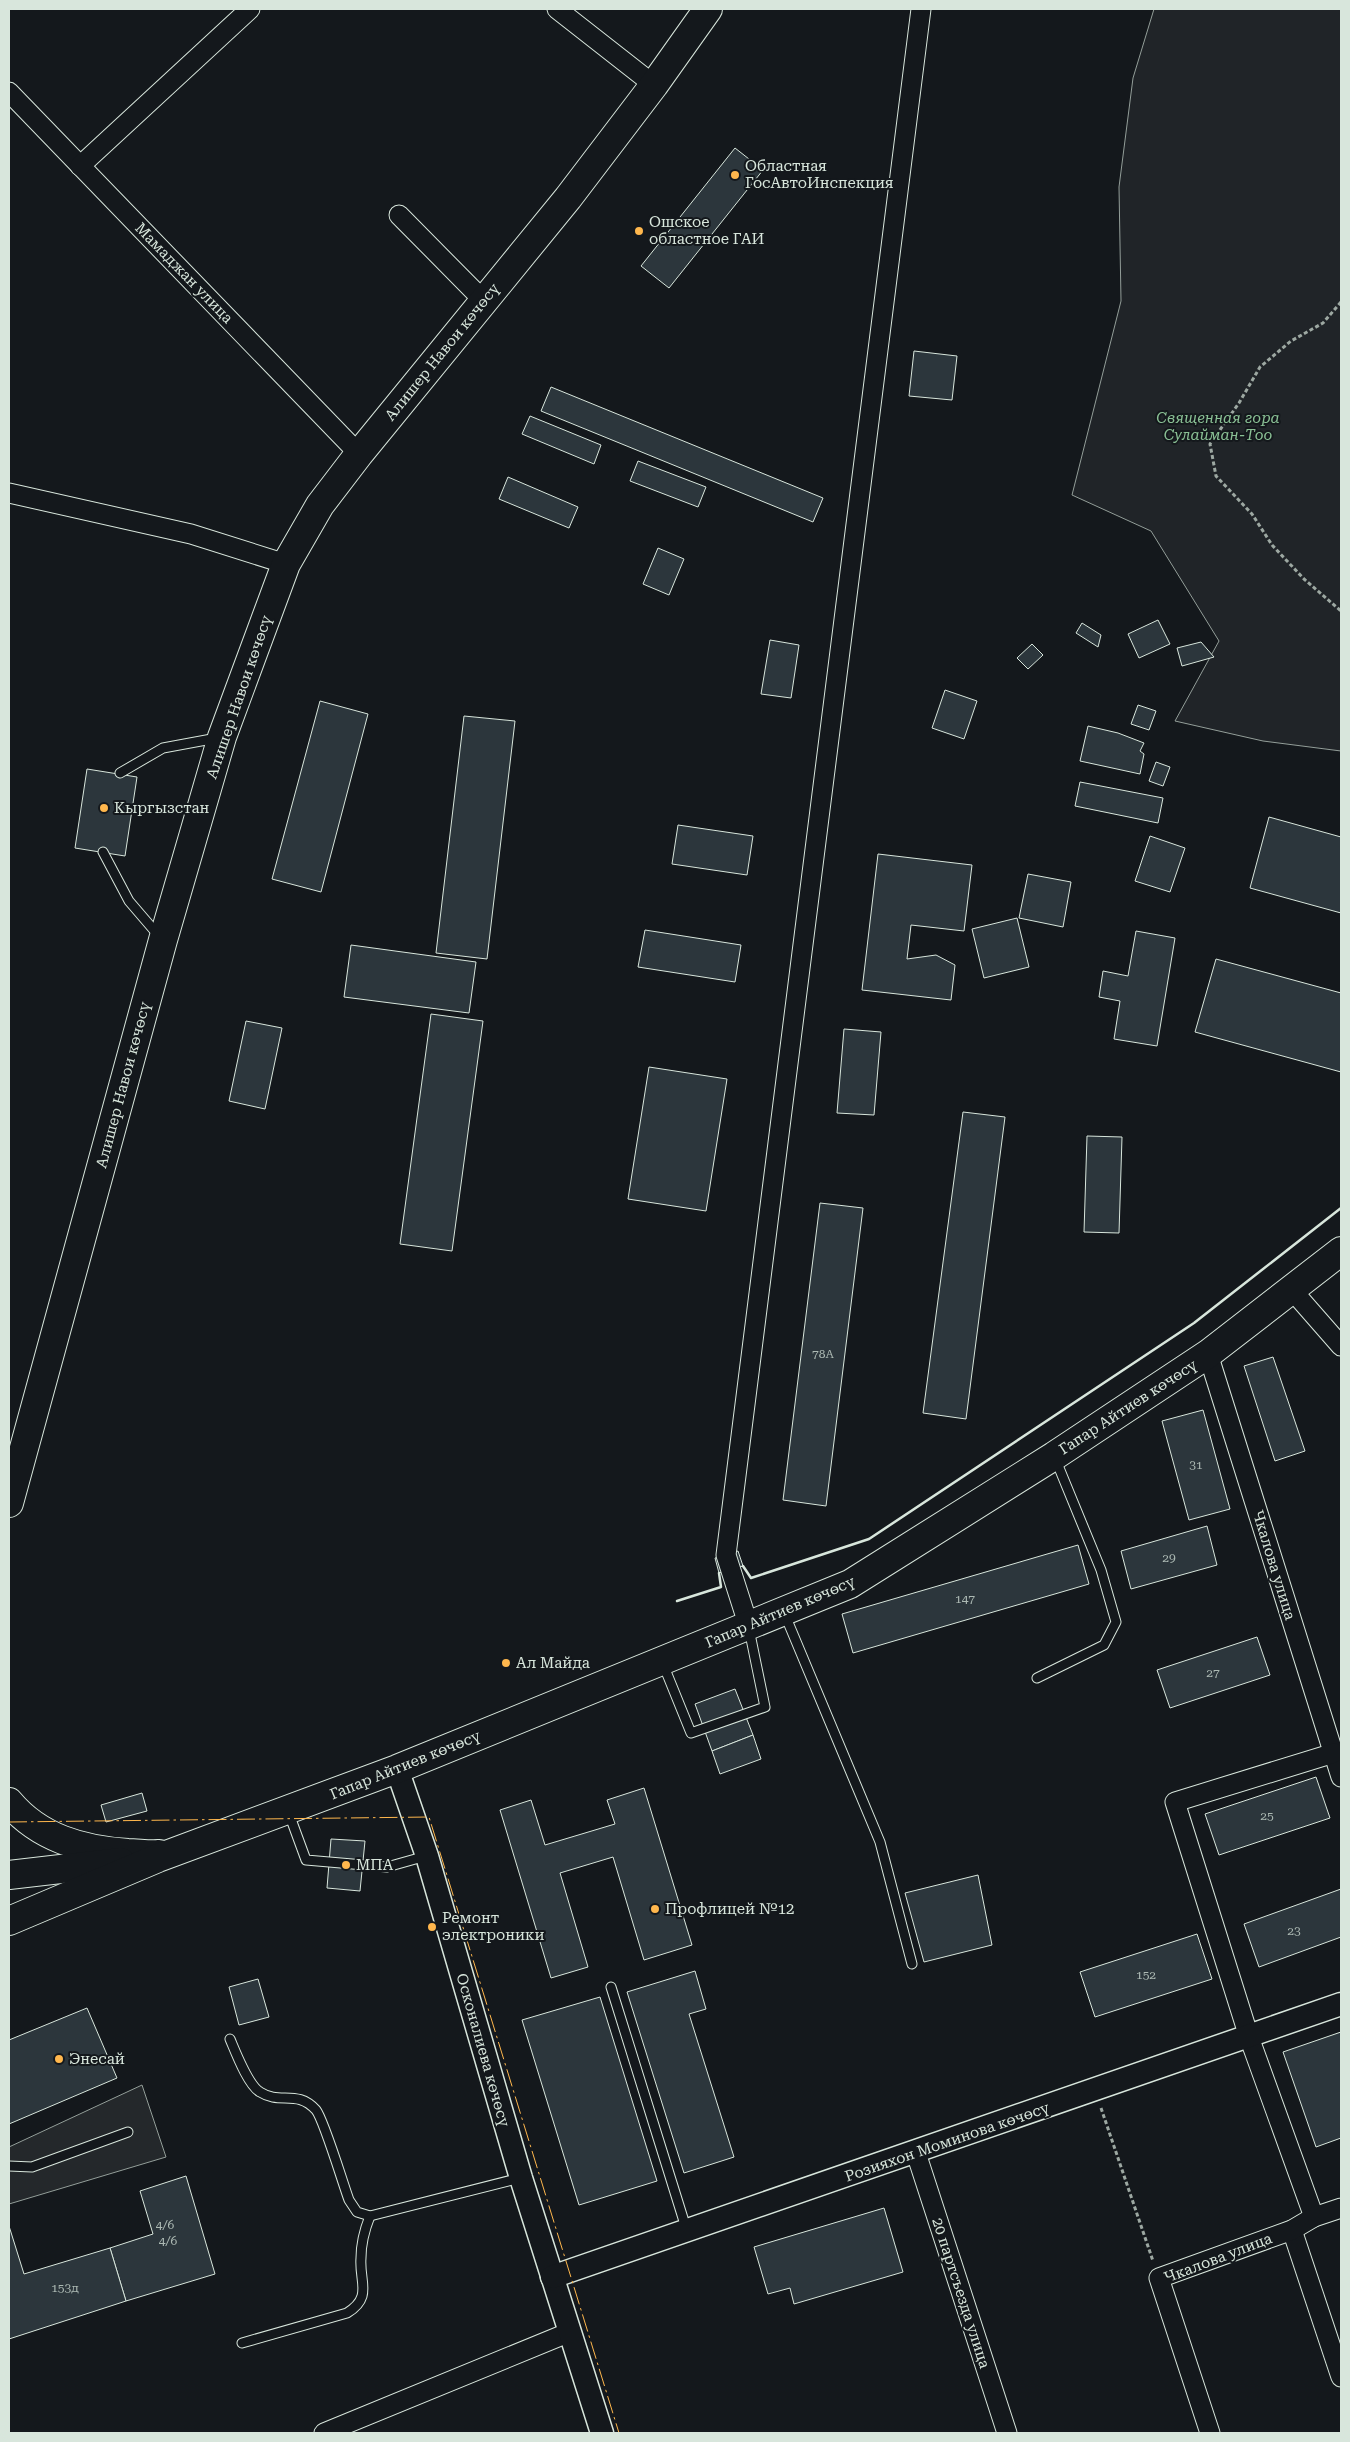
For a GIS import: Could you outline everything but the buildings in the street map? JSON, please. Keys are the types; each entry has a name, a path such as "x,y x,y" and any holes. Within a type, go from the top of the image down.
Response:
{"main road":[{"name":"Алишер Навои көчөсү","path":"9,1503 163,940 222,737 286,564 320,505 568,198 654,85 708,9"},
{"name":"Гапар Айтиев көчөсү","path":"9,1921 165,1855 397,1769 850,1584 1054,1456 1208,1354 1341,1251"},
{"path":"9,1802 20,1815 45,1833 60,1840 105,1851 165,1855"},
{"name":"Гапар Айтиев көчөсү","path":"9,1875 165,1855"}],"street":[{"path":"557,9 654,85"},
{"path":"749,1626 726,1555 921,9"},
{"path":"80,166 240,12"},
{"name":"Мамаджан улица","path":"9,92 360,454"},
{"path":"399,215 484,300"},
{"path":"9,493 191,534 286,564"},
{"path":"1292,1290 1341,1346"},
{"name":"Чкалова улица","path":"1208,1354 1341,1777"},
{"path":"1314,2217 1249,2037 1174,1802 1334,1753"},
{"name":"Осконалиева көчөсү","path":"397,1769 427,1856 520,2178 602,2433"},
{"name":"Розияхон Моминова көчөсү","path":"552,2277 916,2153 1341,2004"},
{"name":"20 партсъезда улица","path":"916,2153 1007,2433"},
{"name":"Чкалова улица","path":"1210,2433 1159,2278 1292,2230 1314,2217 1341,2208"},
{"path":"1292,2230 1341,2377"},
{"path":"324,2433 570,2332"}],"lane":[{"path":"120,773 163,748 222,737"},
{"path":"103,852 129,901 163,940"},
{"path":"1037,1678 1104,1644 1116,1622 1101,1570 1054,1456"},
{"path":"784,1612 880,1842 912,1964"},
{"path":"662,1661 691,1733 765,1707 749,1626"},
{"path":"288,1811 306,1860 387,1868 427,1856"},
{"path":"611,1987 688,2231"},
{"path":"230,2039 245,2071 258,2091 270,2097 288,2096 304,2099 318,2112 349,2200 357,2212 370,2216 520,2178"},
{"path":"9,2166 32,2167 128,2132"},
{"path":"242,2343 347,2313 359,2306 364,2292 360,2261 362,2236 370,2216"}],"path":[{"path":"1341,302 1323,324 1291,341 1260,366 1239,403 1210,444 1216,476 1252,514 1272,545 1304,579 1341,611"},
{"path":"1095,2091 1159,2278"}],"green space":[{"name":"Священная гора Сулайман-Тоо","path":"1154,9 1341,9 1341,751 1263,741 1175,721 1219,641 1151,531 1072,495 1121,301 1119,187 1133,78"}],"shaded area":[{"path":"142,2085 166,2157 9,2204 9,2147"}],"wall":[{"path":"743,1566 751,1578 869,1539 1194,1323 1341,1208"},
{"path":"677,1601 721,1587 719,1573"}],"power":[{"path":"9,1822 429,1817 619,2433"}],"place":[{"name":"Областная ГосАвтоИнспекция","path":"735,175"},
{"name":"Ошское областное ГАИ","path":"639,231"},
{"name":"Кыргызстан","path":"104,808"},
{"name":"Ал Майда","path":"506,1663"},
{"name":"МПА","path":"346,1865"},
{"name":"Профлицей №12","path":"655,1909"},
{"name":"Ремонт электроники","path":"432,1927"},
{"name":"Энесай","path":"59,2059"}]}
